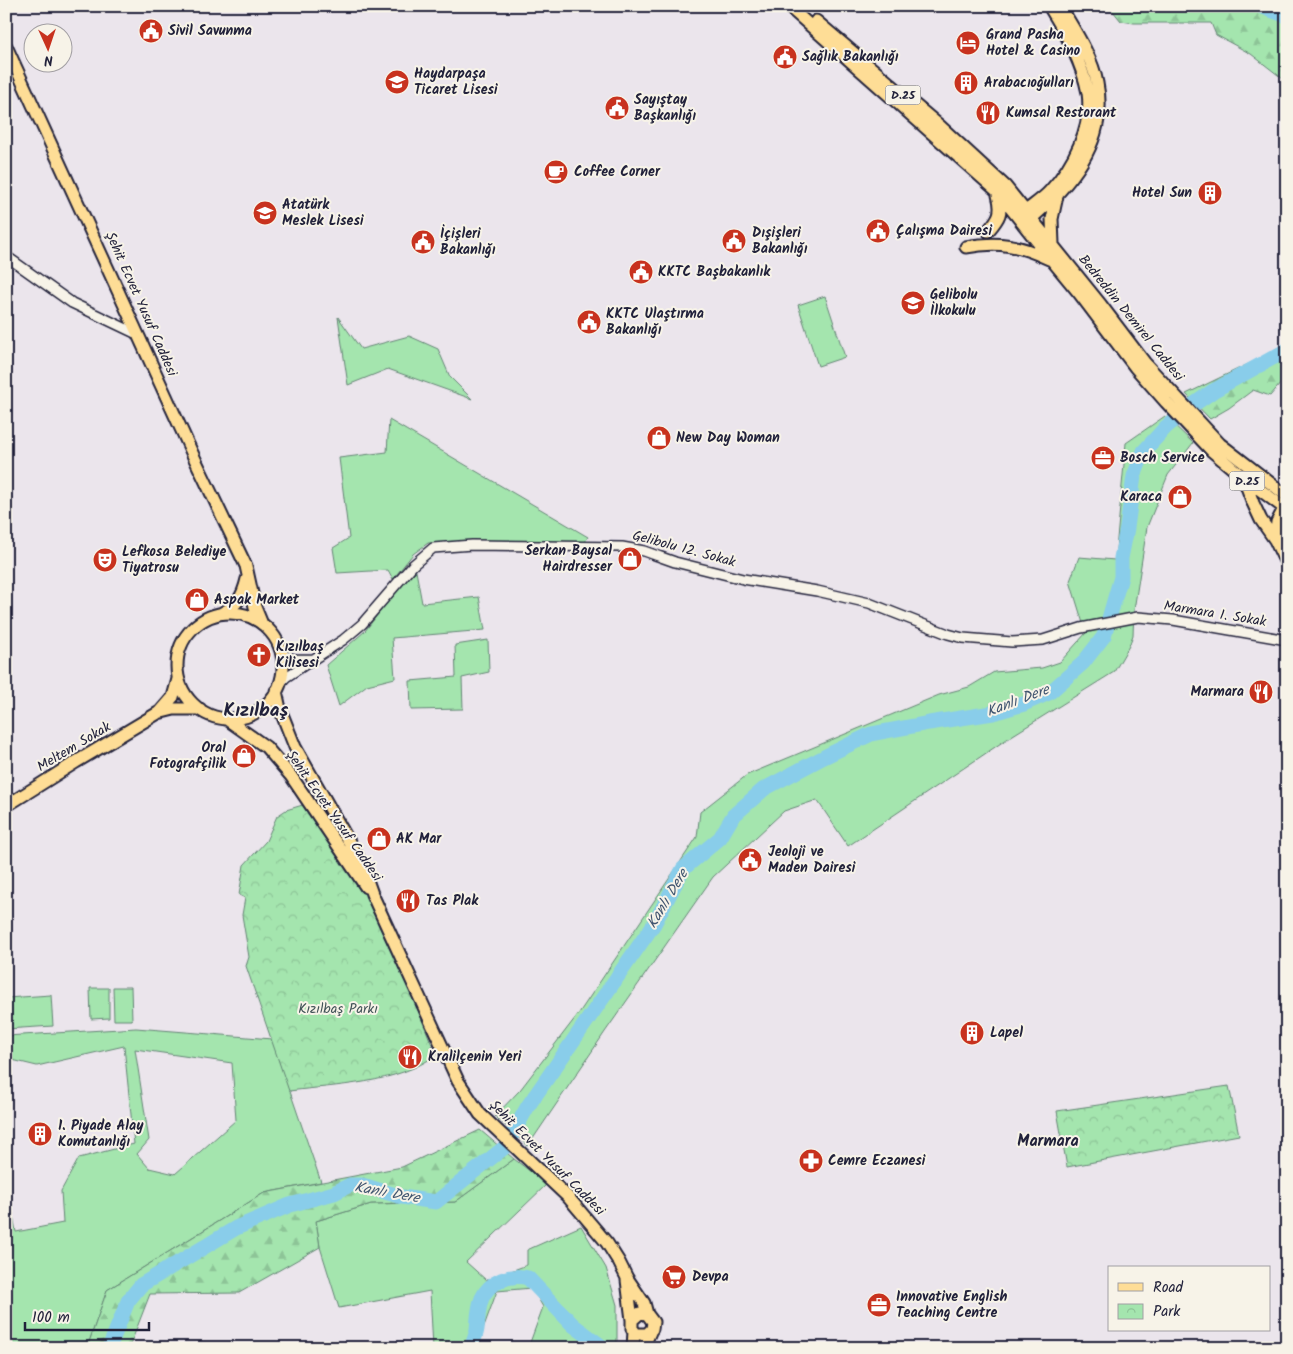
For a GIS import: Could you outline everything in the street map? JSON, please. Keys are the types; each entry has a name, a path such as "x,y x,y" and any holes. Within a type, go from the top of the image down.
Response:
{"main road":[{"name":"D.25","path":"788,6 1001,188"},
{"name":"D.25","path":"800,6 941,127 1001,188 1025,218"},
{"path":"1049,6 1067,35 1084,76 1088,95 1085,127 1075,154 1053,194 1053,244"},
{"path":"1025,218 1076,172 1086,157 1095,134 1099,103 1097,82 1087,55 1060,6"},
{"name":"Şehit Ecvet Yusuf Caddesi","path":"6,46 193,455 246,566 254,607 262,624"},
{"path":"988,232 997,221 1001,212 1001,188 1030,197 1053,194"},
{"name":"Bedreddin Demirel Caddesi","path":"1025,218 1053,244 1170,399"},
{"name":"Bedreddin Demirel Caddesi","path":"1025,218 1051,259 1079,292 1135,367 1170,399 1243,478 1286,507"},
{"path":"966,247 997,244 1012,245 1051,259"},
{"name":"Bedreddin Demirel Caddesi","path":"1216,447 1287,496"},
{"path":"1243,478 1261,520 1275,540 1287,564"},
{"path":"1275,540 1277,522 1286,507"},
{"path":"222,614 237,603 244,593 248,575"},
{"path":"222,614 242,615 262,624 273,636 281,651 283,668 278,688 267,704 255,712 240,718 212,716 200,709 187,696 178,679 179,650 185,637 195,626 207,618 222,614"},
{"name":"Meltem Sokak","path":"6,806 158,713 173,697 178,679"},
{"name":"Şehit Ecvet Yusuf Caddesi","path":"278,688 280,709 295,747 361,862 372,894 458,1081 480,1114 568,1197 607,1243 644,1303 647,1314"},
{"name":"Meltem Sokak","path":"158,713 174,709 200,709"},
{"name":"Şehit Ecvet Yusuf Caddesi","path":"225,718 266,747 291,776 353,869 372,894"},
{"path":"627,1278 633,1326 633,1348"},
{"path":"633,1326 640,1313 647,1314 653,1322 643,1348"},
{"path":"633,1326 640,1335 650,1332"}],"street":[{"path":"6,256 72,302 138,334"},
{"path":"105,319 118,318 128,314"},
{"name":"Gelibolu 12. Sokak","path":"278,688 286,677 343,640 362,624 413,565 433,548 472,545 629,548 675,562 743,578 817,591 869,603 963,638 1012,642 1043,640 1081,628"},
{"name":"Marmara 1. Sokak","path":"1081,628 1138,617 1173,620 1287,640"},
{"path":"281,651 284,656 289,658 314,658"}],"green space":[{"path":"1109,6 1287,6 1287,82 1251,54 1216,35 1211,23 1134,23 1121,21"},
{"path":"825,296 845,357 818,366 798,305"},
{"path":"338,317 361,349 409,336 438,349 450,377 472,399 388,369 348,385"},
{"path":"1287,342 1287,376 1270,396 1253,390 1229,408 1210,419 1186,394 1269,354"},
{"path":"1165,416 1193,443 1168,475 1147,527 1134,610 1133,635 1114,672 1013,735 848,846 817,800 784,811 713,877 528,1146 495,1116 520,1090 579,1013 697,837 700,812 747,775 939,695 969,687 994,672 1042,668 1060,662 1086,633 1070,581 1079,557 1115,560 1126,443"},
{"path":"389,420 588,537 585,542 428,543 413,554 393,579 388,570 337,573 333,548 349,538 339,458 387,452"},
{"path":"416,571 422,603 479,597 485,630 392,638 395,678 367,685 339,706 326,665 365,631 398,588"},
{"path":"488,640 489,672 462,678 463,709 411,710 410,681 456,677 455,645"},
{"name":"Kızılbaş Parkı","path":"306,804 325,822 367,895 402,970 436,1055 420,1065 385,1078 346,1085 289,1091 246,966 249,957 242,915 245,898 239,895 244,865 266,841 277,816 286,810"},
{"path":"113,987 131,987 132,1020 114,1020"},
{"path":"90,988 109,988 109,1018 91,1019"},
{"path":"51,995 53,1026 6,1029 6,998"},
{"path":"136,1028 272,1039 321,1182 264,1193 107,1290 87,1348 6,1348 6,1193 9,1193 16,1232 63,1223 61,1191 79,1158 134,1144 124,1046 37,1066 8,1059 6,1061 6,1036","holes":["135,1049 232,1063 236,1120 175,1174 149,1168 137,1154 149,1140"]},
{"path":"1229,1086 1239,1135 1067,1167 1057,1111"},
{"path":"480,1130 514,1159 455,1202 371,1204 316,1221 320,1247 239,1293 150,1294 129,1348 87,1348 107,1290 264,1193 402,1167"},
{"path":"514,1159 547,1184 466,1262 486,1280 527,1265 527,1250 581,1226 606,1268 617,1305 617,1348 528,1348 543,1307 532,1288 497,1291 476,1348 433,1348 430,1291 339,1308 320,1247 316,1221 371,1204 455,1202"}],"waterway":[{"name":"Kanlı Dere","path":"1260,6 1287,16"},
{"name":"Kanlı Dere","path":"109,1348 128,1301 141,1285 236,1228 290,1205 334,1193 350,1185 362,1185 402,1197 436,1202 505,1147 528,1106 654,924 683,869 720,838 733,816 764,789 871,734 993,713 1024,704 1049,693 1083,663 1104,636 1121,577 1121,558 1134,476 1144,451 1166,427 1193,405 1213,391 1287,350"},
{"path":"471,1348 477,1332 482,1298 490,1287 496,1283 515,1277 528,1278 573,1325 604,1348"}],"place":[{"name":"Sivil Savunma","path":"151,31"},
{"name":"Grand Pasha Hotel & Casino","path":"968,43"},
{"name":"Sağlık Bakanlığı","path":"785,57"},
{"name":"Haydarpaşa Ticaret Lisesi","path":"397,82"},
{"name":"Arabacıoğulları","path":"966,83"},
{"name":"Sayıştay Başkanlığı","path":"617,108"},
{"name":"Kumsal Restorant","path":"988,113"},
{"name":"Coffee Corner","path":"556,172"},
{"name":"Hotel Sun","path":"1210,193"},
{"name":"Atatürk Meslek Lisesi","path":"265,213"},
{"name":"Çalışma Dairesi","path":"878,231"},
{"name":"Dışişleri Bakanlığı","path":"734,241"},
{"name":"İçişleri Bakanlığı","path":"423,242"},
{"name":"KKTC Başbakanlık","path":"641,272"},
{"name":"Gelibolu İlkokulu","path":"913,303"},
{"name":"KKTC Ulaştırma Bakanlığı","path":"589,322"},
{"name":"New Day Woman","path":"659,438"},
{"name":"Bosch Service","path":"1103,458"},
{"name":"Karaca","path":"1180,497"},
{"name":"Serkan Baysal Hairdresser","path":"630,559"},
{"name":"Lefkosa Belediye Tiyatrosu","path":"105,560"},
{"name":"Aspak Market","path":"197,600"},
{"name":"Kızılbaş Kilisesi","path":"259,655"},
{"name":"Marmara","path":"1261,692"},
{"name":"Oral Fotografçilik","path":"244,756"},
{"name":"AK Mar","path":"379,839"},
{"name":"Jeoloji ve Maden Dairesi","path":"750,860"},
{"name":"Tas Plak","path":"408,901"},
{"name":"Lapel","path":"972,1033"},
{"name":"Kralilçenin Yeri","path":"410,1057"},
{"name":"1. Piyade Alay Komutanlığı","path":"40,1134"},
{"name":"Cemre Eczanesi","path":"811,1161"},
{"name":"Devpa","path":"674,1277"},
{"name":"Innovative English Teaching Centre","path":"879,1305"}],"district":[{"name":"Kızılbaş","path":"256,711"},
{"name":"Marmara","path":"1048,1141"}]}
